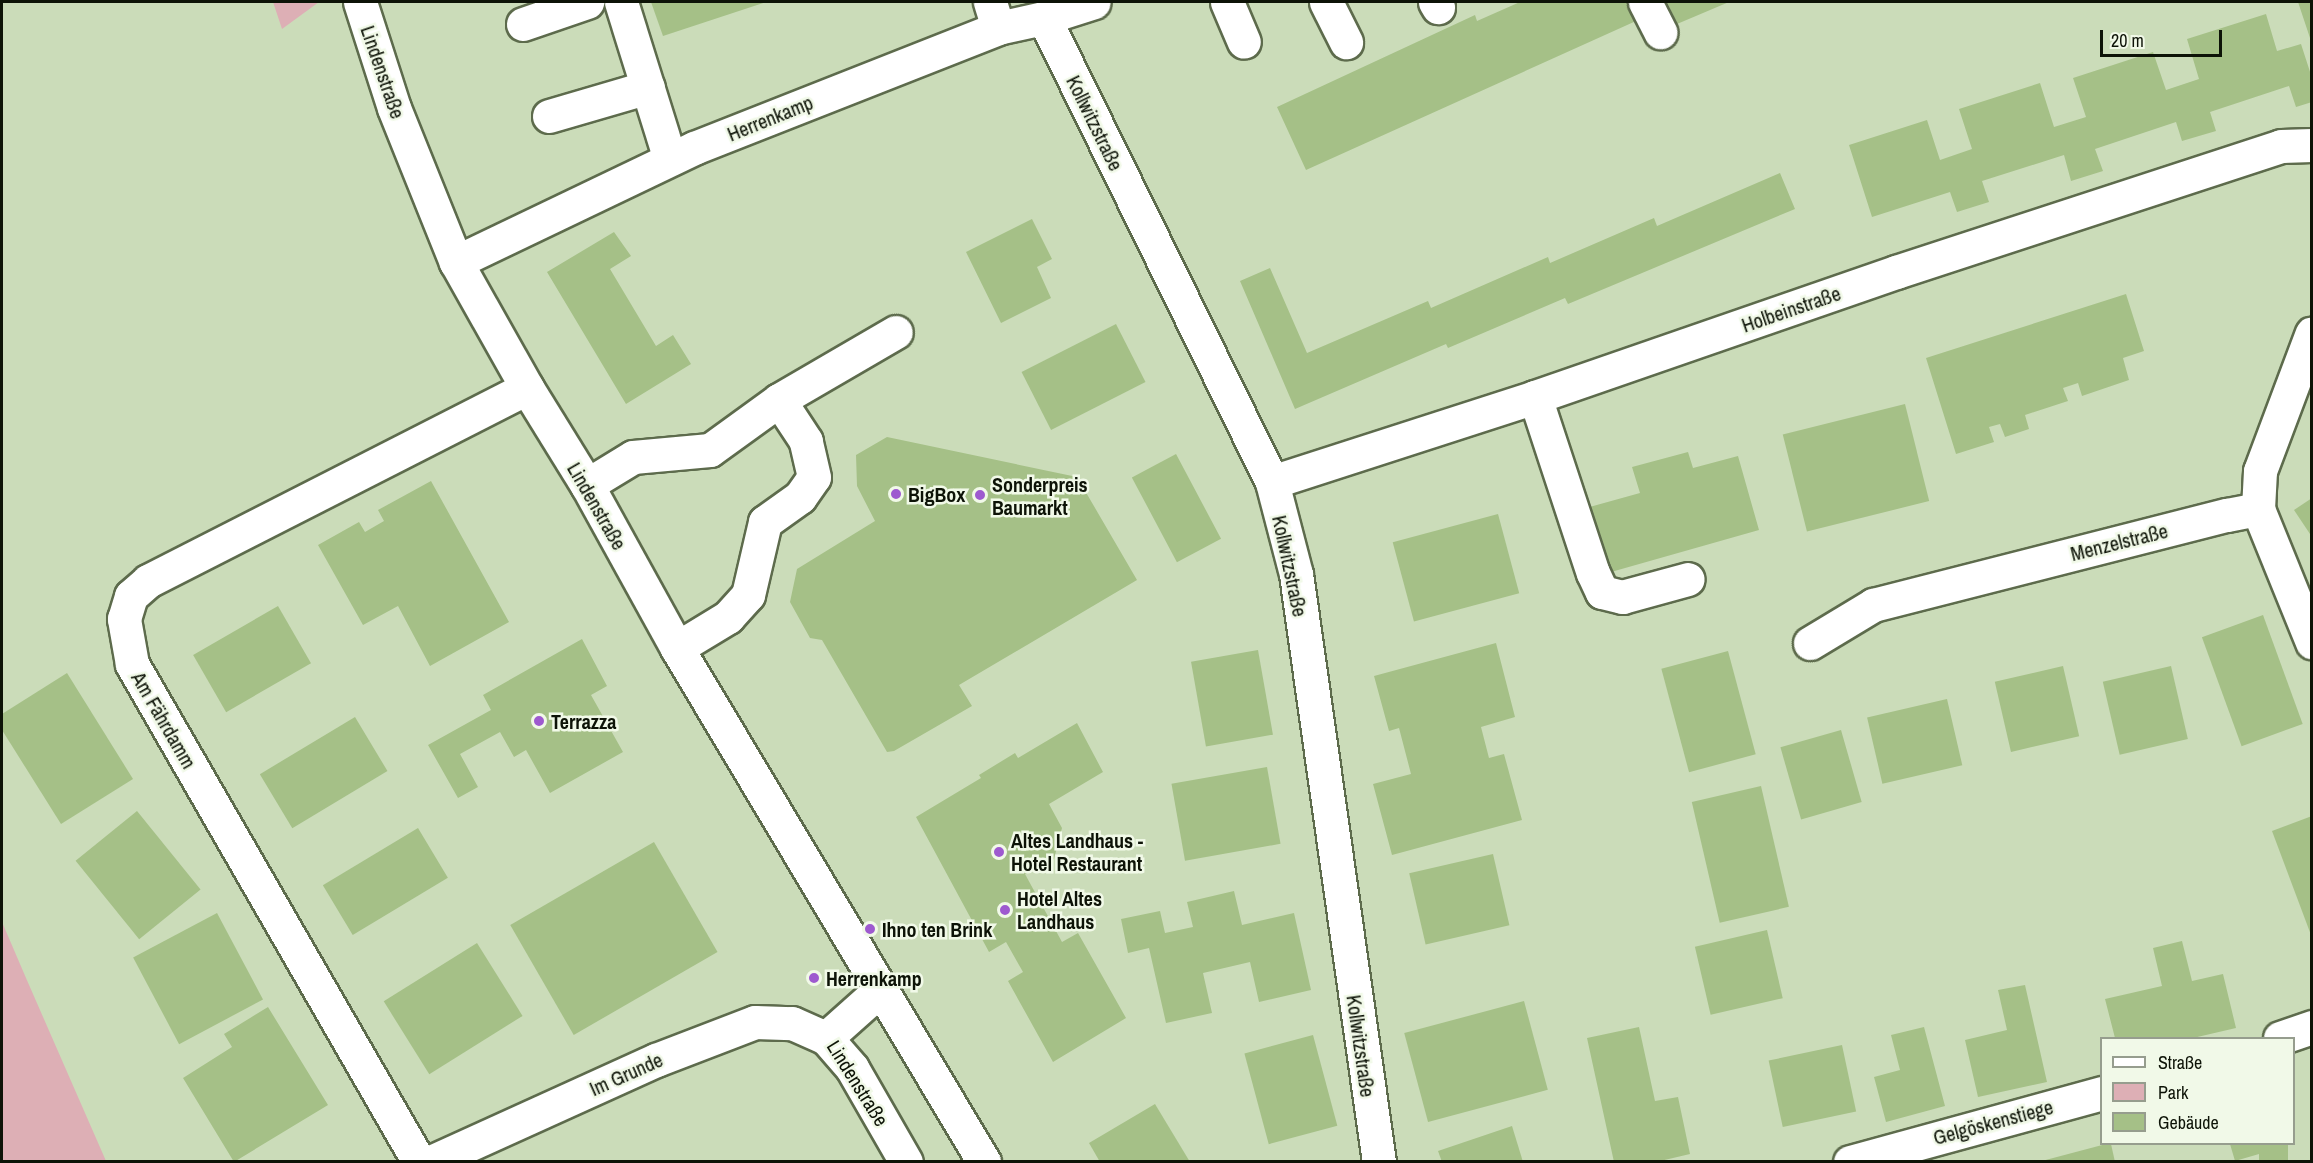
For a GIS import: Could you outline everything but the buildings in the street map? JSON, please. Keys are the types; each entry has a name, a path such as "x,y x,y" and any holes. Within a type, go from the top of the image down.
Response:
{"street":[{"name":"Lindenstraße","path":"360,2 394,108 456,262 527,388 587,485 677,648 984,1161"},
{"path":"523,24 587,2"},
{"path":"621,2 670,159"},
{"name":"Herrenkamp","path":"456,262 670,159 994,15 1044,18 1094,2"},
{"path":"1227,2 1244,42"},
{"path":"1326,2 1346,42"},
{"path":"1645,2 1660,32"},
{"name":"Kollwitzstraße","path":"1044,18 1272,482 1296,574 1379,1161"},
{"path":"549,116 648,87"},
{"name":"Holbeinstraße","path":"1272,482 1535,397 1896,272 2270,149 2281,146 2312,145"},
{"path":"587,485 633,457 710,450 779,400 896,332"},
{"path":"2312,333 2260,471 2258,509 2312,642"},
{"name":"Am Fährdamm","path":"419,1161 132,664 124,619 131,596 148,581 527,388"},
{"path":"1535,397 1593,573 1602,592 1622,597 1688,579"},
{"path":"677,648 728,617 748,595 765,522 800,497 814,477 806,441 779,400"},
{"name":"Menzelstraße","path":"1810,643 1873,605 2258,509"},
{"name":"Lindenstraße","path":"881,989 825,1038 852,1068 906,1161"},
{"name":"Im Grunde","path":"431,1161 656,1060 755,1022 792,1023 825,1038"},
{"path":"2283,1037 2312,1027"},
{"name":"Gelgöskenstiege","path":"1850,1161 2100,1094"}],"green space":[{"path":"273,2 319,2 282,29"},
{"path":"2,922 26,978 106,1161 2,1161"}],"place":[{"name":"BigBox","path":"896,494"},
{"name":"Sonderpreis Baumarkt","path":"980,495"},
{"name":"Terrazza","path":"539,721"},
{"name":"Altes Landhaus - Hotel Restaurant","path":"999,852"},
{"name":"Hotel Altes Landhaus","path":"1005,910"},
{"name":"Ihno ten Brink","path":"870,929"},
{"name":"Herrenkamp","path":"814,978"}]}
